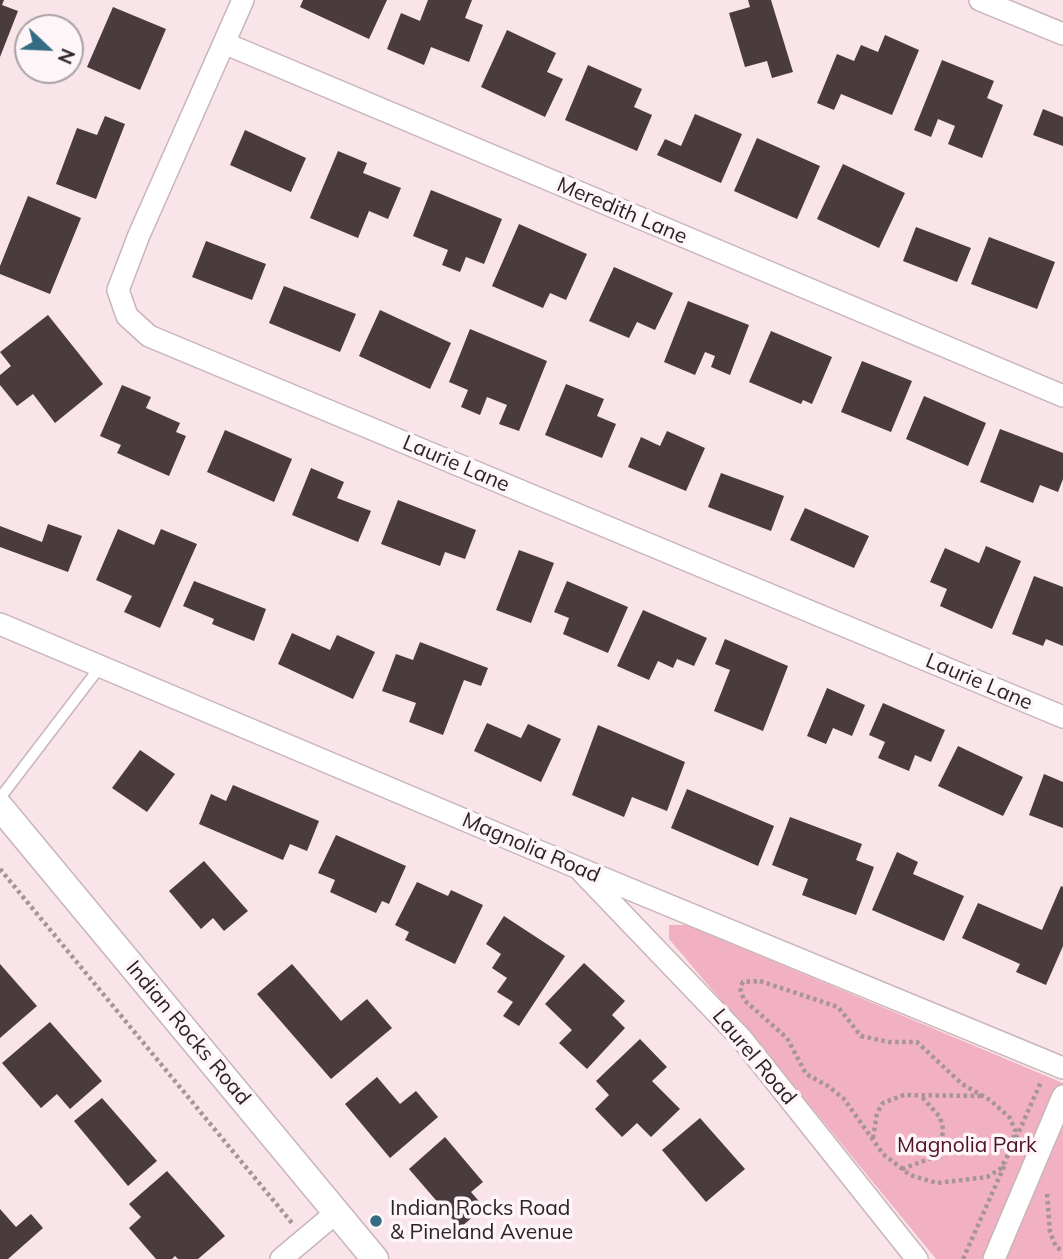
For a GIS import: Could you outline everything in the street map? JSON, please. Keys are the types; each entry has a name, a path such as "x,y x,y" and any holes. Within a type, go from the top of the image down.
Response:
{"street":[{"path":"224,43 243,0"},
{"path":"980,0 1063,34"},
{"name":"Meredith Lane","path":"224,43 1063,396"},
{"name":"Laurie Lane","path":"224,43 118,290 127,316 149,336 1063,717"},
{"name":"Magnolia Road","path":"0,624 576,867 1056,1065"},
{"name":"Indian Rocks Road","path":"0,807 375,1259"},
{"name":"Laurel Road","path":"576,867 741,1038 917,1259"},
{"path":"994,1259 1063,1096"},
{"path":"281,1259 337,1212"}],"lane":[{"path":"0,798 100,667"}],"path":[{"path":"0,869 298,1230"},
{"path":"963,1259 1011,1150 1015,1130 1010,1118 984,1096 962,1084 917,1042 888,1042 861,1036 838,1007 760,981 743,982 740,988 744,1000 787,1038 806,1074 844,1099 883,1154 910,1175 936,1183 987,1177 1000,1169 1011,1150 1056,1065"},
{"path":"872,1139 877,1113 883,1103 904,1095 984,1096"},
{"path":"902,1169 929,1159 942,1139 940,1117 920,1095"},
{"path":"1047,1193 1050,1232 1056,1247 1063,1251"}],"green space":[{"name":"Magnolia Park","path":"669,925 687,925 1063,1083 1063,1259 936,1259 669,939"}],"building":[{"path":"0,0 4,0 2,5 18,11 14,14 14,21 0,57"},
{"path":"303,0 387,0 369,39 300,7"},
{"path":"428,0 472,0 465,18 483,25 469,62 431,47 424,65 387,49 401,13 420,21"},
{"path":"748,0 771,0 793,72 772,78 767,61 745,67 729,13 750,7"},
{"path":"113,7 166,29 140,90 87,67"},
{"path":"507,30 556,53 547,72 563,79 545,117 481,87"},
{"path":"885,35 919,50 892,115 841,94 834,110 817,103 837,54 854,61 861,45 878,52"},
{"path":"942,60 994,81 987,98 1003,105 982,158 948,144 955,126 938,119 931,137 914,130"},
{"path":"588,65 642,89 634,107 652,115 637,151 565,120"},
{"path":"1043,109 1063,117 1063,146 1033,135"},
{"path":"695,114 742,134 721,183 657,155 665,139 681,146"},
{"path":"105,116 125,124 96,199 56,184 77,128 97,135"},
{"path":"245,130 306,158 291,192 230,165"},
{"path":"757,138 820,166 797,219 734,191"},
{"path":"338,151 367,163 363,173 401,188 388,219 369,211 358,238 310,218"},
{"path":"843,164 905,193 879,248 817,219"},
{"path":"431,190 502,219 484,264 466,257 460,272 442,265 448,250 413,236"},
{"path":"28,196 81,218 50,294 0,274 0,266"},
{"path":"519,224 587,254 566,300 550,293 543,308 492,286"},
{"path":"916,227 971,248 957,282 903,261"},
{"path":"989,237 1055,262 1037,309 971,284"},
{"path":"206,241 266,264 252,300 192,277"},
{"path":"614,267 673,293 655,330 637,322 629,338 589,321"},
{"path":"284,286 356,314 340,352 269,323"},
{"path":"688,301 749,325 730,375 711,367 715,356 705,352 695,375 664,362"},
{"path":"380,310 451,343 430,389 359,356"},
{"path":"48,315 103,384 55,423 33,394 17,406 0,385 0,375 11,366 0,352"},
{"path":"470,329 547,361 519,431 499,424 507,405 487,397 480,415 461,407 468,390 449,382"},
{"path":"771,331 832,357 812,404 803,400 801,404 749,382"},
{"path":"862,361 912,381 891,432 841,412"},
{"path":"566,384 604,399 597,416 616,424 602,458 545,435"},
{"path":"122,385 151,397 146,408 180,423 176,432 186,436 169,476 117,453 121,445 100,436"},
{"path":"924,396 986,423 968,466 906,439"},
{"path":"1000,429 1063,453 1063,479 1058,492 1040,485 1033,503 980,482"},
{"path":"225,430 292,459 274,502 207,472"},
{"path":"667,431 705,448 686,491 628,467 641,437 660,446"},
{"path":"311,468 344,482 337,498 371,511 358,542 292,515"},
{"path":"721,473 784,496 771,531 708,507"},
{"path":"398,500 476,530 465,559 445,552 440,566 381,544"},
{"path":"805,508 869,536 854,568 790,540"},
{"path":"48,524 82,536 68,572 0,547 0,526 42,542"},
{"path":"118,529 154,545 161,529 197,544 160,628 124,612 132,596 96,580"},
{"path":"986,546 1021,561 992,629 940,606 947,589 930,582 945,548 979,563"},
{"path":"519,550 554,563 531,623 496,610"},
{"path":"1034,576 1063,587 1063,646 1046,639 1043,646 1012,634"},
{"path":"194,581 266,609 254,641 212,624 214,619 183,606"},
{"path":"567,581 628,607 608,653 563,634 569,618 554,612"},
{"path":"643,610 707,638 694,666 677,659 673,668 658,661 649,680 617,666"},
{"path":"292,633 330,650 337,635 375,652 353,699 278,664"},
{"path":"725,639 788,666 763,731 714,711 730,670 715,664"},
{"path":"420,642 488,668 481,686 464,680 443,735 409,722 416,703 382,691 396,654 413,660"},
{"path":"827,688 865,705 852,736 833,728 826,744 807,736"},
{"path":"883,703 945,730 931,762 915,755 909,771 878,758 885,742 869,735"},
{"path":"487,723 521,738 528,724 561,739 541,782 474,751"},
{"path":"598,725 685,762 667,811 632,797 624,817 572,795"},
{"path":"958,746 1023,777 1003,816 938,786"},
{"path":"140,750 175,774 147,812 112,788"},
{"path":"1044,774 1063,782 1063,828 1029,815"},
{"path":"233,785 319,821 307,851 290,844 283,860 199,824 211,794 226,801"},
{"path":"687,789 774,826 758,866 671,828"},
{"path":"790,817 862,844 856,860 874,867 856,915 802,895 808,879 772,865"},
{"path":"336,835 406,866 389,904 382,901 376,913 330,892 335,880 318,873"},
{"path":"897,852 918,862 913,874 964,896 944,941 872,910"},
{"path":"204,861 248,911 224,931 213,918 201,929 169,891"},
{"path":"417,882 448,896 451,890 483,905 455,964 405,940 409,932 395,925"},
{"path":"1061,886 1063,946 1046,985 1016,972 1020,964 962,938 978,903 1042,930"},
{"path":"504,916 565,956 519,1026 503,1016 513,1002 497,992 507,978 492,968 501,954 486,944"},
{"path":"584,963 625,1001 612,1015 625,1028 587,1069 559,1043 572,1030 545,1004"},
{"path":"0,964 37,1006 0,1038"},
{"path":"292,964 341,1021 367,999 392,1028 331,1079 257,994"},
{"path":"50,1022 102,1081 70,1109 57,1094 41,1108 2,1063"},
{"path":"640,1039 667,1067 652,1081 680,1109 651,1137 637,1123 622,1137 595,1109 609,1095 596,1081"},
{"path":"377,1077 400,1104 416,1091 438,1117 390,1158 345,1104"},
{"path":"102,1098 157,1161 128,1186 74,1121"},
{"path":"700,1118 745,1169 706,1202 662,1150"},
{"path":"445,1137 483,1182 471,1192 484,1207 460,1228 409,1169"},
{"path":"167,1171 225,1236 198,1259 178,1259 175,1256 172,1259 156,1259 129,1228 141,1217 129,1204"},
{"path":"0,1209 16,1227 31,1214 43,1228 8,1259 0,1259"}],"place":[{"name":"Indian Rocks Road & Pineland Avenue","path":"376,1221"}]}
